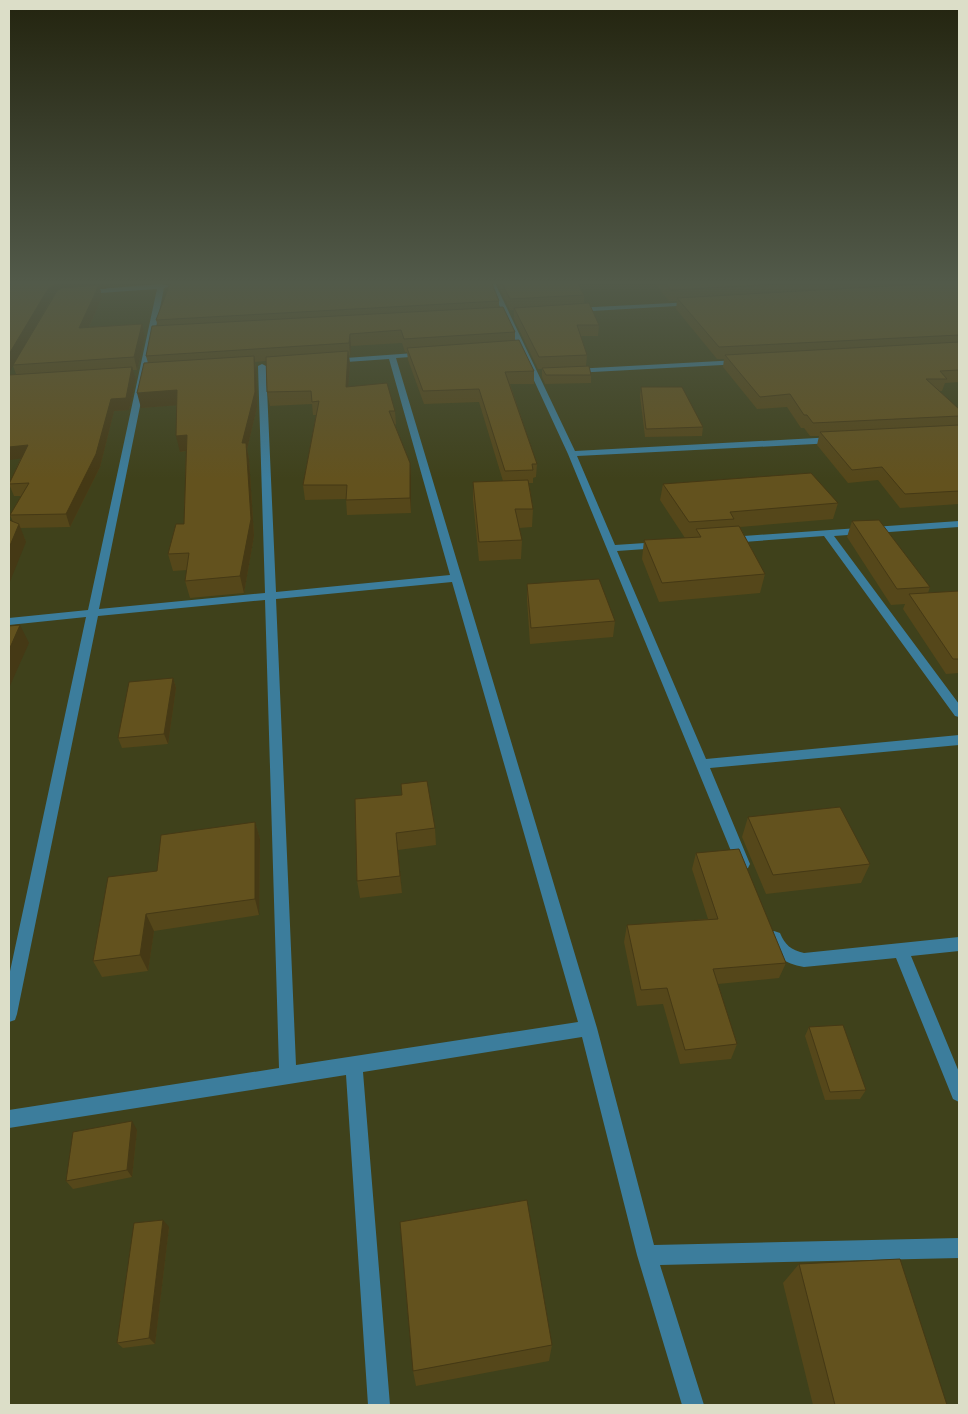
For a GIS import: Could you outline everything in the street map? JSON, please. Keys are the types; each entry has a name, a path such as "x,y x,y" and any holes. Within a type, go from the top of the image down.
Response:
{"street":[{"path":"9,1014 142,374 151,347"},
{"path":"513,348 522,348 572,454 749,879"},
{"path":"322,362 438,354"},
{"path":"392,357 588,1028 647,1255 693,1405"},
{"path":"564,372 752,361"},
{"path":"262,366 288,1075"},
{"path":"534,373 544,372"},
{"path":"572,454 840,439"},
{"path":"720,540 959,524"},
{"path":"827,533 959,713"},
{"path":"612,548 671,544"},
{"path":"9,621 457,578"},
{"path":"701,764 959,740"},
{"path":"768,924 779,950 789,958 804,960 959,944"},
{"path":"901,951 959,1093"},
{"path":"9,1119 588,1028"},
{"path":"354,1065 379,1405"},
{"path":"647,1255 959,1248"}],"building":[{"path":"24,347 136,347 134,357 13,365"},
{"path":"148,347 287,347 146,356"},
{"path":"522,347 534,371 505,372 537,464 532,464 533,470 505,471 479,389 423,391 407,348"},
{"path":"534,347 584,347 587,355 539,357"},
{"path":"869,347 959,347 959,370 940,371 947,379 926,379 959,409 959,416 813,423 807,415 804,415 790,394 760,397 725,355"},
{"path":"348,351 346,387 387,383 395,411 389,411 410,463 410,498 346,500 347,485 303,485 319,401 312,402 311,391 267,392 266,357"},
{"path":"254,356 255,392 242,443 246,443 251,519 240,576 185,581 189,553 168,554 176,524 184,524 187,435 176,436 177,390 137,393 144,363"},
{"path":"589,366 591,375 546,375 542,368"},
{"path":"132,367 126,398 111,399 96,454 66,514 10,515 29,483 9,484 28,445 9,447 9,375"},
{"path":"641,387 682,387 703,427 646,429"},
{"path":"959,425 959,491 905,494 882,467 852,470 820,432"},
{"path":"811,473 838,503 730,512 734,519 689,522 663,484"},
{"path":"528,480 533,509 515,509 522,540 479,542 473,482"},
{"path":"9,520 19,524 9,548"},
{"path":"879,520 930,587 897,589 852,521"},
{"path":"739,526 765,574 662,583 644,540 701,537 696,529"},
{"path":"599,579 615,621 531,628 527,584"},
{"path":"959,591 959,659 953,659 909,594"},
{"path":"20,625 9,650 9,626"},
{"path":"173,678 164,734 118,738 129,682"},
{"path":"427,781 435,828 396,833 400,876 357,881 355,799 402,795 401,784"},
{"path":"840,807 870,864 773,875 748,817"},
{"path":"255,822 255,899 146,914 140,955 93,961 108,877 157,871 161,835"},
{"path":"739,849 786,963 713,969 737,1044 685,1050 667,988 641,990 627,925 718,919 696,853"},
{"path":"843,1025 866,1090 830,1092 809,1027"},
{"path":"132,1121 127,1170 66,1181 73,1132"},
{"path":"527,1200 552,1345 413,1371 400,1222"},
{"path":"163,1220 149,1338 117,1343 134,1223"},
{"path":"900,1259 947,1405 835,1405 799,1264"}]}
